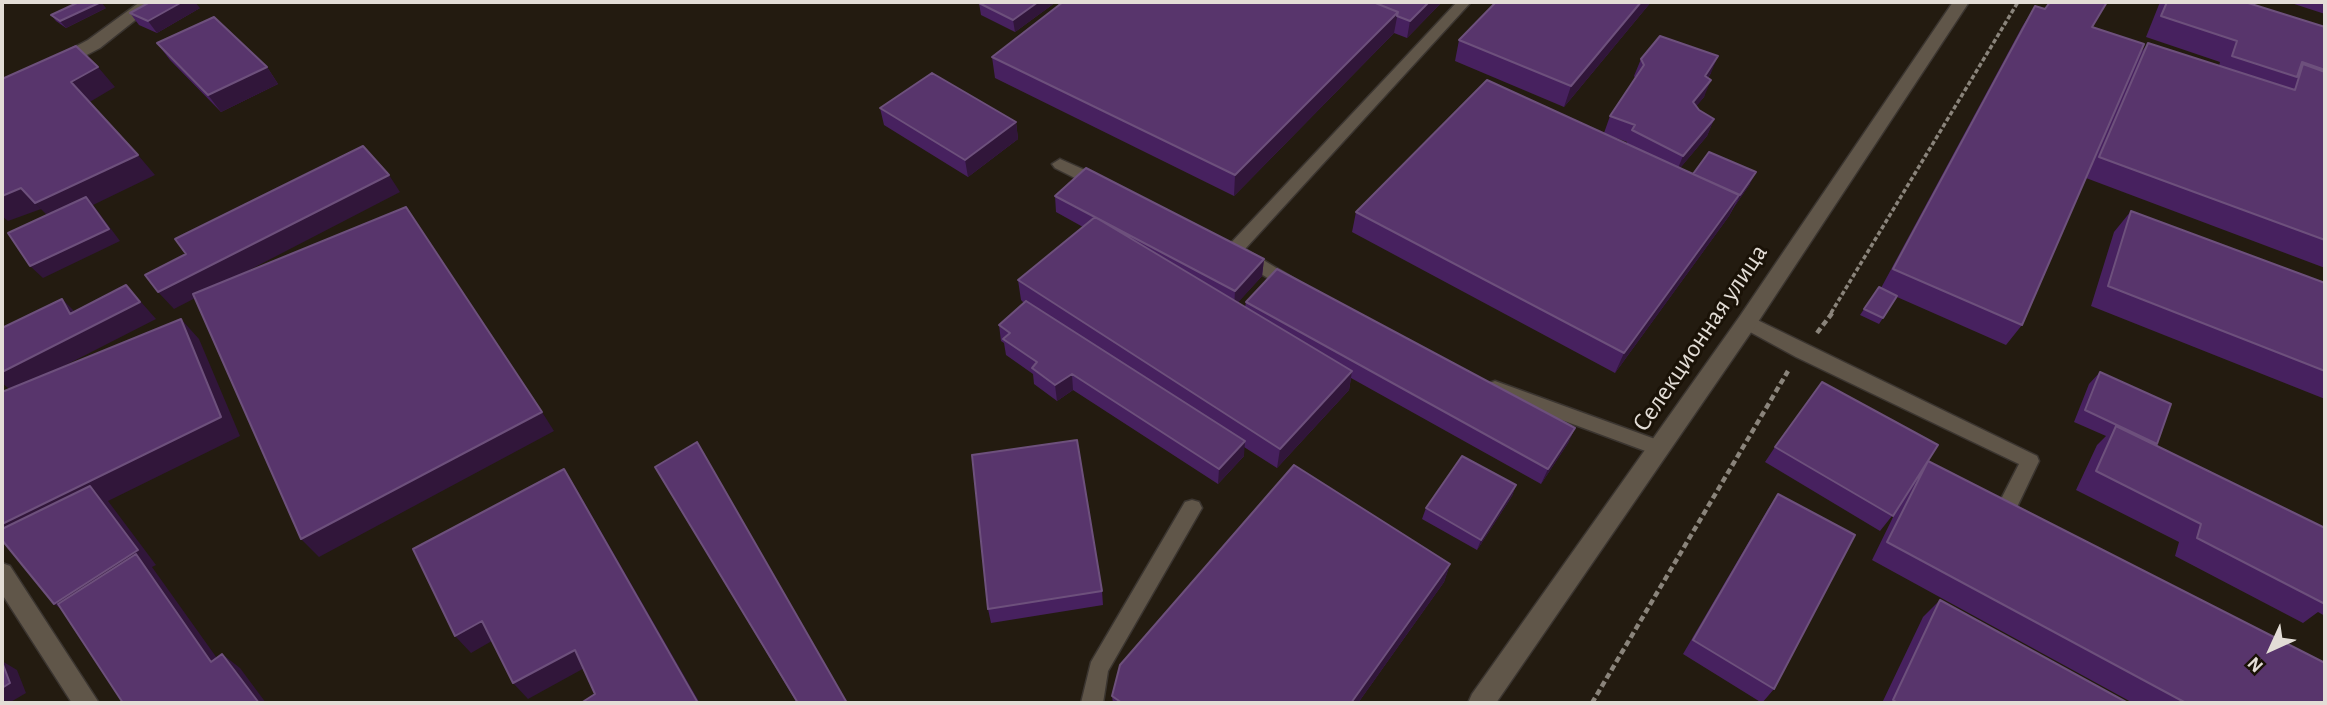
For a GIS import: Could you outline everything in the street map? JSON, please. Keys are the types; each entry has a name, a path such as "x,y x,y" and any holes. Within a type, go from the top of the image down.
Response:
{"street":[{"path":"36,74 94,44 150,2"},
{"name":"Селекционная улица","path":"1481,703 1747,322 1961,2"},
{"path":"2,574 86,703"}],"lane":[{"path":"1311,295 1228,247 1464,2"},
{"path":"1060,164 1110,188"},
{"path":"1747,322 1802,352 2030,461 2005,511 2030,523"},
{"path":"1477,380 1659,448"},
{"path":"1092,703 1098,669 1192,508"}],"building":[{"path":"79,2 101,2 60,21 51,15"},
{"path":"150,2 182,2 148,21 130,13"},
{"path":"980,2 1038,2 1013,20"},
{"path":"1063,2 1373,2 1398,12 1235,175 992,57"},
{"path":"1373,2 1429,2 1410,21 1397,16 1398,12"},
{"path":"1496,2 1641,2 1571,86 1459,40"},
{"path":"2050,2 2107,2 2092,27 2144,44 2022,325 1893,269 2035,6 2045,9"},
{"path":"2167,2 2245,2 2325,27 2325,70 2302,62 2297,77 2232,56 2237,41 2161,16"},
{"path":"214,17 267,67 208,95 157,43"},
{"path":"1660,36 1718,56 1705,76 1711,80 1693,102 1699,110 1714,119 1683,156 1632,130 1635,125 1610,116 1644,65 1641,59"},
{"path":"2148,43 2295,90 2303,64 2325,72 2325,240 2099,157"},
{"path":"76,46 98,67 71,82 138,155 35,203 21,188 2,196 2,79"},
{"path":"932,73 1016,122 965,160 880,108"},
{"path":"1487,80 1739,195 1624,353 1356,212"},
{"path":"363,146 389,175 158,292 145,275 186,254 175,239"},
{"path":"1709,152 1756,172 1740,195 1693,174"},
{"path":"1086,168 1264,259 1235,291 1055,196"},
{"path":"86,197 109,229 30,266 8,233"},
{"path":"406,207 542,412 301,539 193,294"},
{"path":"2131,211 2325,283 2325,371 2108,286"},
{"path":"1095,217 1352,371 1280,449 1018,280"},
{"path":"1277,269 1575,428 1548,469 1246,302"},
{"path":"126,285 140,302 2,372 2,328 62,299 70,314"},
{"path":"1879,287 1897,296 1883,318 1864,309"},
{"path":"1026,301 1245,441 1219,469 1072,374 1055,385 1032,368 1037,362 1003,339 1010,333 999,325"},
{"path":"181,319 221,417 2,524 2,392"},
{"path":"2100,372 2171,404 2157,444 2085,410"},
{"path":"1822,382 1938,445 1893,516 1775,447"},
{"path":"2116,426 2325,528 2325,604 2197,538 2201,524 2096,471"},
{"path":"1077,440 1102,591 988,609 972,455"},
{"path":"697,442 847,703 798,703 655,467"},
{"path":"1462,456 1516,485 1481,540 1426,508"},
{"path":"1928,461 2325,663 2325,703 2186,703 1887,542"},
{"path":"1294,465 1450,564 1351,703 1122,703 1112,696 1120,665"},
{"path":"564,469 698,703 581,703 595,694 575,650 513,683 482,621 455,636 413,549"},
{"path":"90,486 138,550 54,604 2,540 2,529"},
{"path":"1778,494 1855,535 1774,689 1693,640"},
{"path":"136,554 211,662 222,654 259,703 123,703 58,604"},
{"path":"1940,600 2128,703 1898,703 1893,700"},
{"path":"2,662 10,683 2,688"}]}
